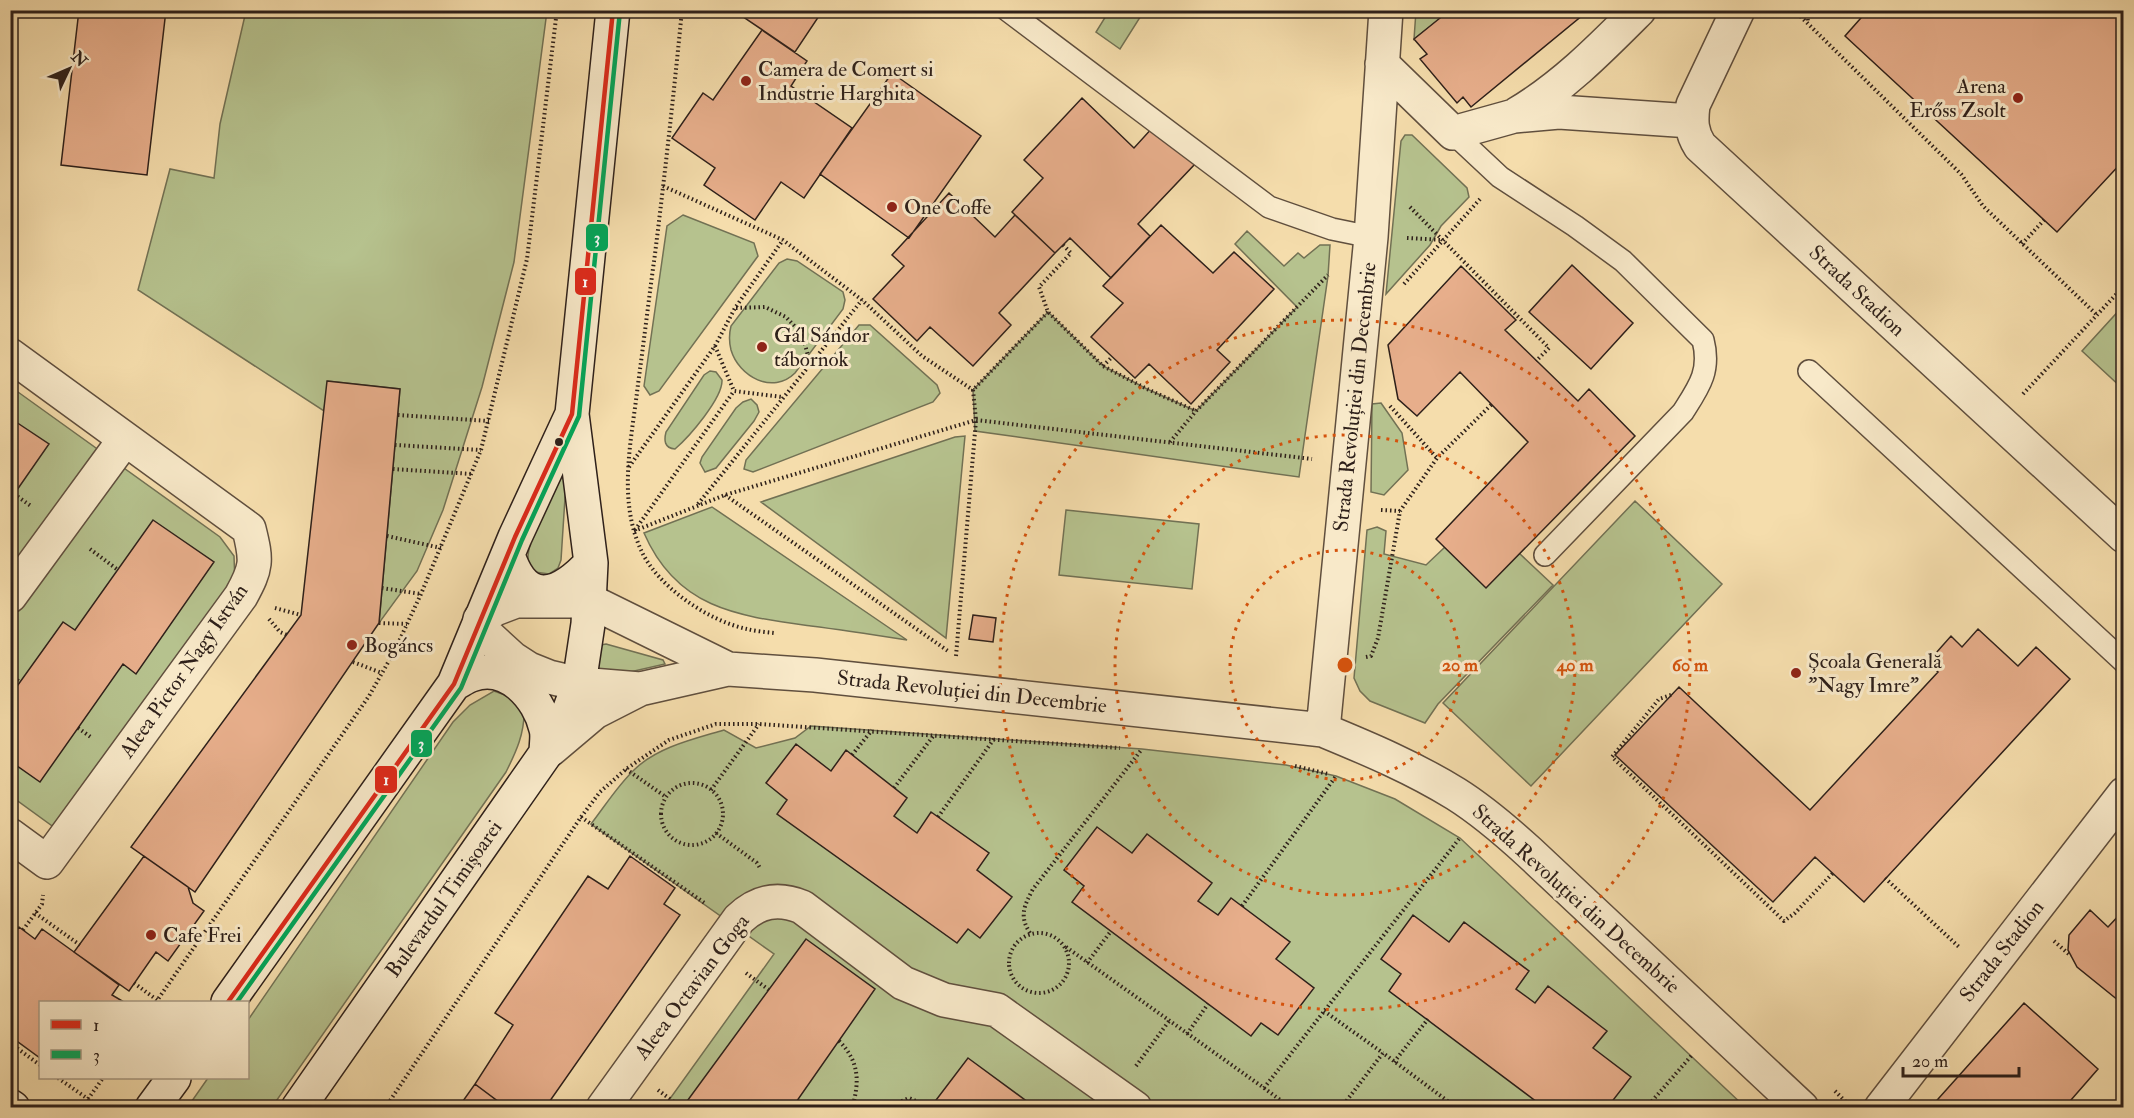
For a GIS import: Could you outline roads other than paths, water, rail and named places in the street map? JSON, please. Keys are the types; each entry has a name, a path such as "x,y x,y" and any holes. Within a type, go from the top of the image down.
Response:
{"street":[{"name":"Bulevardul Timișoarei","path":"298,1107 546,753 567,717 579,684 590,601 591,563 572,414 613,10"},
{"name":"Strada Revoluției din Decembrie","path":"1323,730 1371,237 1386,10"},
{"path":"1514,116 1544,98 1584,64 1639,10"},
{"path":"1382,64 1453,133 1514,116 1559,112 1691,121 1693,105 1738,10"},
{"name":"Strada Stadion","path":"1691,121 1693,135 1700,146 2124,536"},
{"name":"Aleea Pictor Nagy István","path":"10,355 249,530 256,555 251,577 241,596 47,862 10,836"},
{"name":"Bulevardul Timișoarei","path":"229,1001 454,684 480,619 572,414"},
{"path":"10,596 125,439"},
{"path":"508,555 512,568 523,584 542,592 564,587 576,579 591,563"},
{"path":"579,684 539,673 512,658 488,636 480,619 495,609 516,601 590,601"},
{"name":"Strada Revoluției din Decembrie","path":"590,601 728,669"},
{"name":"Strada Revoluției din Decembrie","path":"546,753 595,712 640,689 728,669 815,675 1323,730 1412,770 1489,817 1802,1107"},
{"path":"454,684 472,675 489,672 504,675 519,683 539,709 547,730 546,753"},
{"name":"Strada Revoluției din Decembrie","path":"579,684 640,689"},
{"name":"Strada Stadion","path":"1881,1107 2124,794"},
{"name":"Aleea Octavian Goga","path":"603,1107 734,926 748,910 768,901 779,900 802,907 903,983 937,998 997,1010 1125,1101"},
{"path":"152,1107 173,1079"}],"lane":[{"path":"1007,10 1269,207 1332,229 1371,237"},
{"path":"1453,133 1500,177 1575,226 1623,261 1703,340 1707,355 1705,372 1700,385 1683,412 1545,555"},
{"path":"1809,371 2124,662"}],"place":[{"name":"Camera de Comert si Industrie Harghita","path":"746,81"},
{"name":"Arena Erőss Zsolt","path":"2018,98"},
{"name":"One Coffe","path":"892,207"},
{"name":"Gál Sándor tábornok","path":"762,347"},
{"name":"Bogáncs","path":"352,645"},
{"name":"Școala Generală \"Nagy Imre\"","path":"1796,673"},
{"name":"Cafe Frei","path":"151,935"}]}
